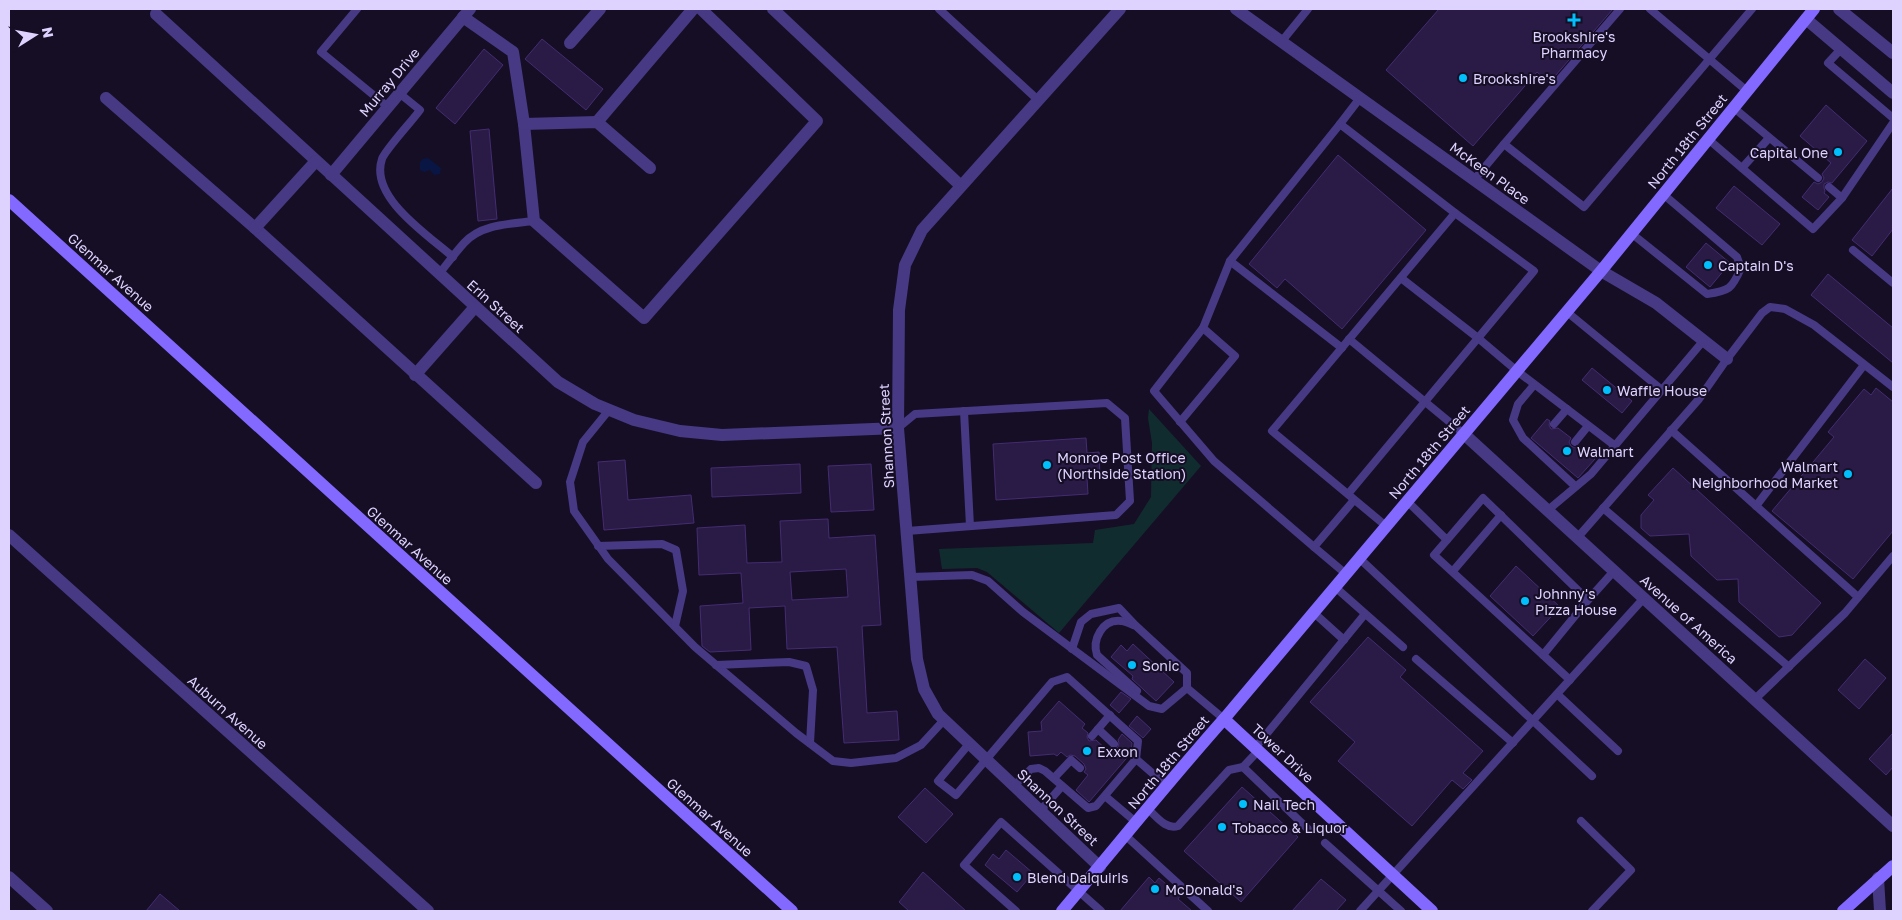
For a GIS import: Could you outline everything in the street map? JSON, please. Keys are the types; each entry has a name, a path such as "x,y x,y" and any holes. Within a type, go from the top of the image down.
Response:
{"street":[{"path":"570,43 600,9"},
{"path":"597,122 693,9"},
{"path":"466,13 514,52 534,221 644,318 817,121 701,9"},
{"name":"Shannon Street","path":"1100,867 938,714 924,689 918,659 898,428 899,310 905,266 922,230 1120,9"},
{"name":"McKeen Place","path":"1236,9 1601,271 1656,303 1727,359"},
{"name":"North 18th Street","path":"1062,911 1126,836 1166,785 1224,719 1567,312 1814,9"},
{"path":"1839,9 1893,53"},
{"path":"780,11 961,186"},
{"name":"Erin Street","path":"158,12 331,175 558,382 594,404 634,420 680,431 722,435 898,428"},
{"name":"Murray Drive","path":"331,175 466,13"},
{"path":"1806,19 1893,93"},
{"path":"106,98 255,228 536,483"},
{"path":"524,124 597,122 650,168"},
{"path":"255,228 316,161"},
{"name":"Glenmar Avenue","path":"9,200 792,911"},
{"path":"415,375 475,307"},
{"name":"Avenue of America","path":"1464,434 1893,826"},
{"name":"Auburn Avenue","path":"9,535 428,911"},
{"name":"Tower Drive","path":"1224,719 1432,911"},
{"path":"1843,911 1893,866"},
{"path":"9,877 47,911"},
{"path":"1878,878 1880,911"}],"lane":[{"path":"357,9 321,52 388,107"},
{"path":"939,9 1038,100"},
{"path":"1282,41 1308,9"},
{"path":"1474,180 1620,9"},
{"path":"1650,9 1747,91"},
{"path":"1504,144 1584,207 1752,9"},
{"path":"1841,49 1828,63 1893,118"},
{"path":"399,93 420,110 382,157 380,173 386,194 398,209 452,257"},
{"path":"1346,574 1214,461 1154,391 1203,328 1230,261 1360,98"},
{"path":"1734,108 1818,178"},
{"path":"1708,139 1813,229 1842,198 1893,123"},
{"path":"1314,547 1426,401 1534,271 1340,124"},
{"path":"1742,168 1768,138"},
{"path":"1829,187 1842,198"},
{"path":"1631,233 1707,294 1724,292 1734,283 1741,268 1737,257 1663,194"},
{"path":"1386,526 1272,431 1456,213"},
{"path":"439,274 465,242 478,232 492,227 534,221"},
{"path":"1853,250 1890,281 1893,271"},
{"path":"1230,261 1342,348"},
{"path":"1401,278 1478,338 1534,385 1614,445"},
{"path":"1578,537 1699,399 1727,359 1762,314 1770,307 1785,308 1814,326 1893,387"},
{"path":"1567,312 1662,390"},
{"path":"1180,422 1235,356 1203,328"},
{"path":"1349,339 1464,434"},
{"path":"1548,510 1591,474 1704,340"},
{"path":"1756,506 1864,365"},
{"path":"1534,385 1518,404 1513,420 1524,438 1558,465 1575,486"},
{"path":"898,428 915,414 1107,403 1125,418 1130,501 1116,515 907,531"},
{"path":"1554,424 1567,409"},
{"path":"609,410 583,442 570,482 574,511 608,559 695,647 833,761 851,763 896,758 921,745 944,720"},
{"path":"964,411 970,526"},
{"path":"1575,442 1588,426"},
{"path":"1671,430 1858,597"},
{"path":"1570,680 1434,555 1483,498 1588,600"},
{"path":"1407,501 1447,540"},
{"path":"1603,508 1789,667"},
{"path":"1452,571 1501,515"},
{"path":"598,546 662,544 676,550 683,591 675,626"},
{"path":"1755,699 1845,613 1893,556"},
{"path":"1359,558 1592,776"},
{"path":"1543,655 1614,570"},
{"path":"911,577 972,575 988,581 1023,612 1072,649 1149,706 1162,709 1187,688 1187,672 1119,608 1091,614 1081,622 1072,649"},
{"path":"1335,587 1403,647"},
{"path":"1360,911 1644,598"},
{"path":"1313,612 1344,640"},
{"path":"1148,809 1167,826 1173,828 1178,826 1229,770 1243,767 1365,614"},
{"path":"1135,625 1120,621 1113,622 1102,629 1096,637 1094,646 1097,655 1158,708"},
{"path":"1416,658 1513,743"},
{"path":"716,665 789,662 806,666 813,690 810,743"},
{"path":"969,744 938,781 956,795 1052,682 1067,677 1138,741 1133,759 1119,773 1096,806 1088,808 1054,778 1039,768 1031,769 1014,786"},
{"path":"1187,688 1224,719"},
{"path":"1557,694 1618,751"},
{"path":"1092,736 1110,715"},
{"path":"1098,729 1114,744"},
{"path":"1133,759 1166,785"},
{"path":"1054,778 1071,760 1080,768"},
{"path":"1243,767 1308,830"},
{"path":"1040,811 1062,786"},
{"path":"1106,791 1136,823"},
{"path":"1581,821 1631,870 1592,911"},
{"path":"1016,911 964,865 1002,822 1100,911"},
{"path":"1126,836 1199,909 1208,911"},
{"path":"1326,843 1401,911"}],"green space":[{"path":"1149,409 1201,466 1059,633 987,572 977,568 942,569 939,549 1093,543 1095,530 1134,524 1151,497 1152,443 1148,418"}],"water":[{"path":"428,158 441,168 440,174 434,175 430,170 424,172 420,170 420,162"}],"building":[{"name":"Brookshire's","path":"1439,9 1613,9 1549,83 1537,72 1473,146 1386,70"},
{"path":"542,39 603,89 586,110 525,59"},
{"path":"484,49 503,65 455,124 436,108"},
{"name":"Capital One","path":"1826,105 1867,141 1832,183 1824,184 1824,193 1829,197 1818,210 1802,197 1814,182 1818,184 1822,182 1824,178 1822,174 1831,163 1800,136"},
{"path":"489,129 497,219 478,221 470,131"},
{"path":"1338,155 1426,230 1342,329 1285,279 1277,288 1249,264"},
{"path":"1734,186 1780,224 1762,245 1716,208"},
{"path":"1893,188 1893,229 1872,256 1852,240"},
{"name":"Captain D's","path":"1706,243 1730,263 1710,287 1686,267"},
{"path":"1828,274 1893,328 1893,363 1811,295"},
{"name":"Waffle House","path":"1592,368 1632,401 1622,413 1582,380"},
{"name":"Walmart Neighborhood Market","path":"1876,388 1893,402 1893,531 1853,579 1772,511 1834,437 1828,432 1864,389 1871,395"},
{"name":"Walmart","path":"1547,419 1550,421 1551,429 1558,428 1571,438 1569,442 1571,446 1575,448 1579,446 1595,459 1578,478 1531,438"},
{"name":"Monroe Post Office (Northside Station)","path":"1086,438 1087,453 1099,452 1100,477 1087,478 1088,494 996,500 993,444"},
{"path":"625,460 628,500 691,495 694,523 604,530 598,462"},
{"path":"800,464 801,493 712,497 711,468"},
{"path":"871,464 874,510 831,512 828,466"},
{"path":"1673,468 1821,603 1792,635 1779,637 1739,602 1738,579 1717,580 1691,556 1689,534 1650,536 1641,528 1641,515 1654,500 1648,495"},
{"path":"828,519 829,538 875,535 881,625 862,626 867,713 897,711 899,740 844,743 837,647 787,649 785,606 749,608 751,650 710,652 702,646 700,606 743,603 741,573 699,575 697,528 745,525 747,563 782,562 780,521","holes":["846,569 848,597 792,600 790,572"]},
{"name":"Johnny's Pizza House","path":"1516,566 1560,607 1533,636 1490,596"},
{"path":"1368,637 1406,670 1400,677 1483,751 1463,773 1472,780 1463,789 1452,780 1412,826 1338,761 1355,742 1310,702"},
{"path":"1133,644 1174,682 1156,701 1132,679 1133,676 1111,657 1121,645 1127,651"},
{"path":"1865,659 1886,678 1859,709 1838,690"},
{"path":"1121,692 1131,699 1119,713 1110,705"},
{"path":"1059,701 1085,724 1082,728 1088,733 1089,741 1096,740 1108,751 1110,748 1115,749 1118,747 1118,740 1122,734 1132,743 1131,753 1089,802 1076,790 1088,775 1084,772 1086,769 1084,764 1075,756 1070,755 1067,757 1061,752 1057,756 1054,754 1030,756 1028,732 1042,731 1041,722"},
{"path":"1137,716 1151,729 1143,738 1129,726"},
{"path":"1893,733 1893,767 1886,775 1869,759"},
{"path":"1242,787 1298,837 1241,902 1184,851"},
{"path":"925,788 953,814 926,843 898,817"},
{"path":"1006,850 1033,873 1017,892 985,865 993,854 999,859"},
{"path":"923,872 966,911 909,911 899,902"},
{"name":"McDonald's","path":"1149,877 1155,883 1159,878 1180,896 1178,899 1192,911 1120,911"},
{"path":"1321,879 1346,900 1336,911 1292,911"},
{"path":"160,894 180,911 146,911"}],"place":[{"name":"Brookshire's Pharmacy","path":"1574,20"},
{"name":"Brookshire's","path":"1463,78"},
{"name":"Capital One","path":"1838,152"},
{"name":"Captain D's","path":"1708,265"},
{"name":"Waffle House","path":"1607,390"},
{"name":"Walmart","path":"1567,451"},
{"name":"Monroe Post Office (Northside Station)","path":"1047,465"},
{"name":"Walmart Neighborhood Market","path":"1848,474"},
{"name":"Johnny's Pizza House","path":"1525,601"},
{"name":"Sonic","path":"1132,665"},
{"name":"Exxon","path":"1087,751"},
{"name":"Nail Tech","path":"1243,804"},
{"name":"Tobacco & Liquor","path":"1222,827"},
{"name":"Blend Daiquiris","path":"1017,877"},
{"name":"McDonald's","path":"1155,889"}]}
